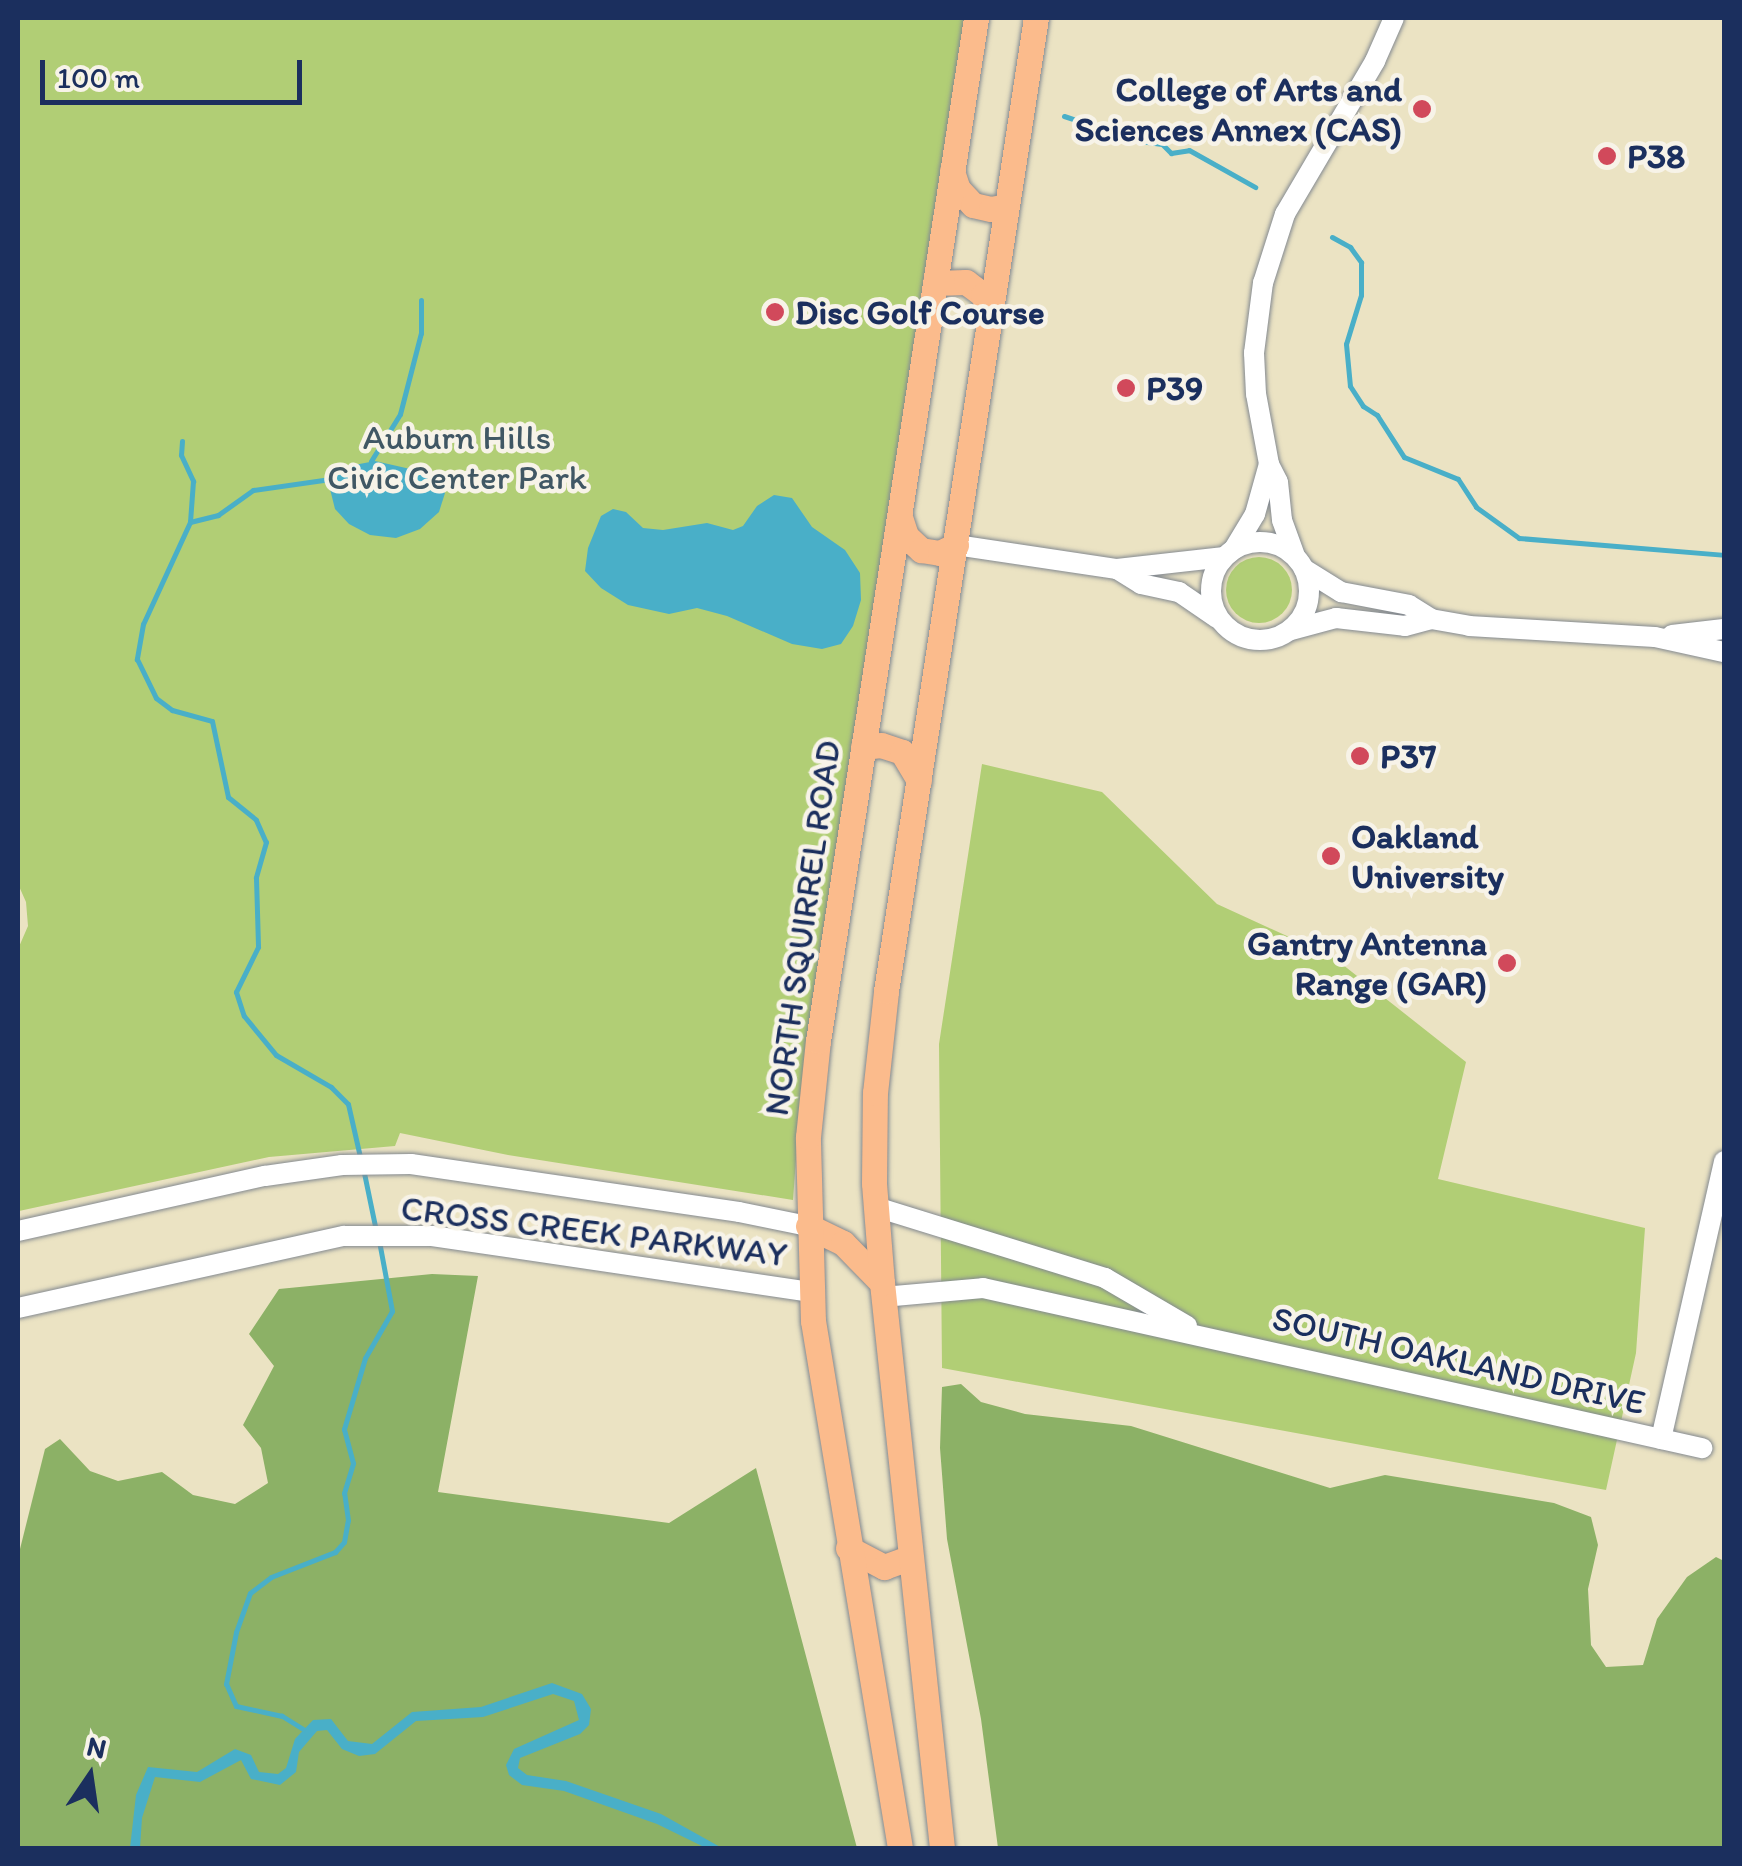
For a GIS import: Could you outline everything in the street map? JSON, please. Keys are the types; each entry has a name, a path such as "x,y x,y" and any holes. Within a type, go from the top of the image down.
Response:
{"main road":[{"name":"NORTH SQUIRREL ROAD","path":"900,1848 848,1548 810,1292 808,1226 814,1072 976,18"},
{"path":"942,1848 876,1207 878,1062 1036,18"},
{"path":"952,171 958,189 973,205 991,210 1008,206"},
{"path":"935,283 966,282 983,295 991,315"},
{"path":"899,512 906,536 921,550 940,554 956,545"},
{"path":"863,747 882,745 902,752 919,780"},
{"path":"808,1226 843,1243 883,1290"},
{"path":"848,1548 884,1567 910,1558"}],"street":[{"path":"1291,630 1309,600 1282,520 1278,482 1269,464 1256,394 1254,353 1269,259 1297,190 1375,61 1394,18"},
{"path":"1219,619 1210,587 1255,514 1269,464"},
{"path":"956,545 1117,569 1229,553 1266,542 1341,592 1409,605 1431,619"},
{"path":"1117,569 1140,584 1179,592 1248,640 1275,639 1291,630 1346,617 1406,626 1431,619 1655,637 1724,652"},
{"path":"1655,637 1724,630"},
{"path":"1660,1439 1724,1161"},
{"name":"CROSS CREEK PARKWAY","path":"18,1231 265,1176 342,1165 412,1164 739,1212 808,1226"},
{"name":"SOUTH OAKLAND DRIVE","path":"876,1207 1105,1278 1202,1334"},
{"name":"CROSS CREEK PARKWAY","path":"18,1308 344,1236 432,1236 810,1292"},
{"name":"SOUTH OAKLAND DRIVE","path":"883,1290 983,1288 1702,1448"}],"green space":[{"name":"Auburn Hills Civic Center Park","path":"18,18 969,18 799,1118 793,1200 508,1155 400,1133 395,1146 269,1157 19,1211 18,949 28,926 26,902 18,884"},
{"path":"1259,557 1283,566 1292,590 1283,614 1259,623 1235,614 1226,590 1235,566"},
{"path":"982,764 1102,792 1217,904 1333,957 1466,1062 1438,1179 1645,1228 1636,1353 1606,1490 942,1368 939,1044"},
{"path":"432,1274 478,1276 438,1492 669,1523 756,1468 857,1848 18,1848 18,1557 45,1449 60,1439 90,1471 118,1481 162,1472 193,1495 235,1504 268,1483 261,1448 243,1425 274,1366 249,1334 279,1289"},
{"path":"961,1384 981,1402 1025,1414 1131,1426 1330,1488 1385,1475 1554,1503 1591,1517 1598,1545 1588,1589 1591,1645 1606,1667 1643,1665 1657,1619 1687,1577 1716,1557 1724,1561 1724,1848 998,1848 981,1719 947,1539 940,1448 942,1387"}],"water":[{"path":"375,461 428,473 445,493 439,512 420,529 396,538 370,535 349,524 335,509 330,489 339,468"},
{"path":"774,495 792,498 812,527 845,550 860,573 861,600 853,626 841,644 822,649 792,644 727,616 697,608 669,614 628,605 601,588 585,571 588,548 601,516 613,509 626,512 643,528 663,530 707,523 733,530 743,526 757,506"},
{"path":"552,1683 582,1694 591,1709 589,1725 580,1734 520,1758 518,1768 527,1775 566,1781 661,1814 722,1848 706,1848 657,1824 564,1791 522,1785 509,1775 506,1765 514,1749 579,1720 574,1701 553,1694 483,1717 416,1721 375,1754 359,1756 342,1749 327,1730 317,1731 299,1752 296,1772 280,1785 251,1779 241,1760 200,1782 155,1777 142,1818 140,1848 130,1848 136,1795 148,1767 197,1772 235,1749 251,1755 259,1772 278,1774 286,1768 295,1739 313,1720 331,1719 348,1741 372,1744 412,1712 481,1707"}],"waterway":[{"path":"1064,116 1076,120 1088,134 1115,130 1133,140 1162,144 1171,153 1189,150 1255,187"},
{"path":"1332,237 1350,247 1361,262 1361,295 1346,344 1350,386 1363,406 1377,415 1404,457 1458,479 1476,507 1519,538 1724,555"},
{"path":"371,461 400,414 421,333 421,300"},
{"path":"182,441 181,455 193,481 190,522 143,624 137,659 156,698 172,710 212,721 228,797 256,820 266,842 256,878 258,947 236,992 244,1016 276,1055 331,1087 348,1104 360,1157"},
{"path":"190,522 218,515 253,490 337,478"},
{"path":"363,1168 376,1231"},
{"path":"303,1729 282,1716 236,1706 226,1684 236,1632 250,1593 271,1577 335,1552 344,1542 348,1520 344,1493 353,1463 344,1429 365,1358 392,1311 379,1241"}],"place":[{"name":"College of Arts and Sciences Annex (CAS)","path":"1422,109"},
{"name":"P38","path":"1607,156"},
{"name":"Disc Golf Course","path":"775,312"},
{"name":"P39","path":"1126,388"},
{"name":"P37","path":"1360,756"},
{"name":"Oakland University","path":"1331,856"},
{"name":"Gantry Antenna Range (GAR)","path":"1507,963"}]}
